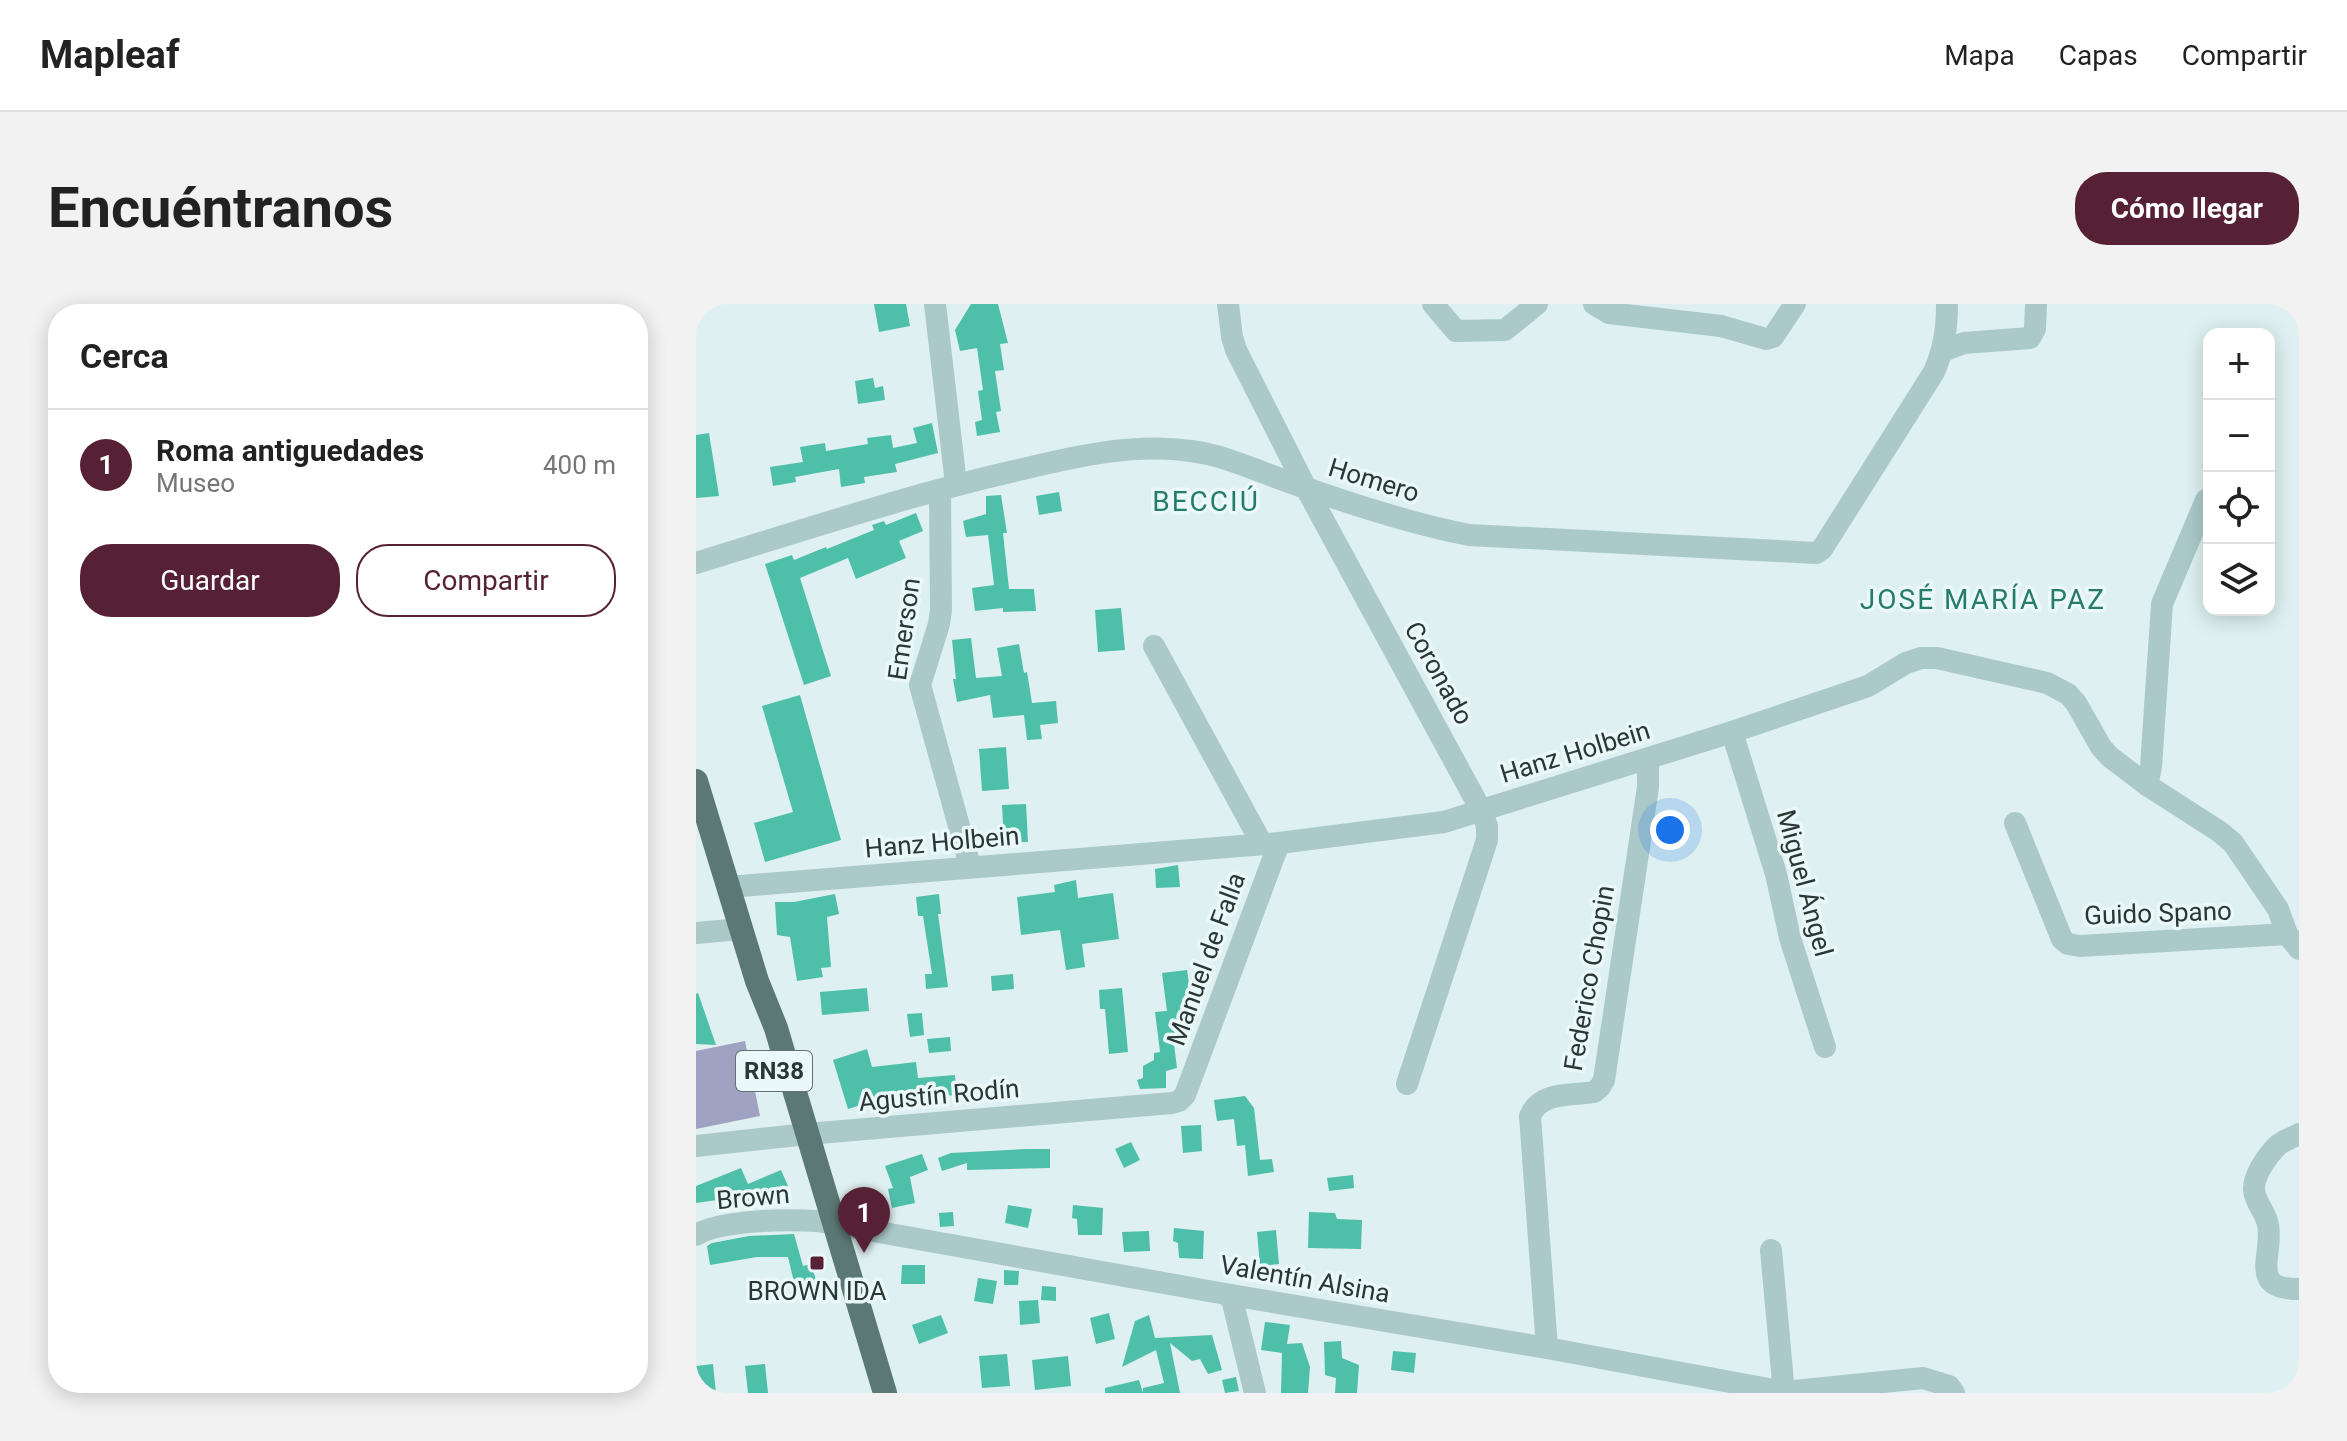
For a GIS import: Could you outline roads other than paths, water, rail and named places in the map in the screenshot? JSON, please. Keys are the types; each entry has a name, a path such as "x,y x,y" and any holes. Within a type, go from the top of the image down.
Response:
{"main road":[{"name":"RN38","path":"696,781 757,981 776,1028 798,1140 826,1223 870,1393"},
{"path":"826,1223 824,1226 830,1235 849,1297 866,1325 885,1393"}],"street":[{"name":"Emerson","path":"935,304 948,487 941,610 920,685 970,866"},
{"name":"Coronado","path":"1228,304 1236,350 1306,488 1487,826 1487,840 1407,1084"},
{"path":"1433,304 1456,331 1505,330 1537,304"},
{"path":"1594,304 1609,313 1721,326 1766,339 1773,337 1795,304"},
{"path":"1947,304 1943,351 1964,343 2030,338 2035,314 2045,304"},
{"name":"Homero","path":"696,563 948,487 1087,454 1168,449 1214,456 1306,488 1442,530 1469,535 1816,553 1822,549 1934,372 1943,351"},
{"path":"2147,785 2151,767 2162,604 2203,507"},
{"name":"Manuel de Falla","path":"1154,646 1270,843 1185,1095"},
{"name":"Hanz Holbein","path":"728,887 1270,843 1429,824 1732,732 1868,686 1906,663 1921,658 1937,658 2047,683 2060,689 2076,703 2101,747 2147,785 2233,843 2278,909 2293,942"},
{"name":"Miguel Ángel","path":"1732,732 1776,874 1790,938 1825,1047"},
{"name":"Federico Chopin","path":"1547,1348 1530,1116 1538,1103 1548,1098 1594,1092 1604,1080 1648,787 1648,759"},
{"name":"Guido Spano","path":"2015,823 2062,939 2068,944 2293,942"},
{"path":"696,933 741,929"},
{"name":"Agustín Rodín","path":"696,1146 798,1140 1172,1103 1185,1095"},
{"path":"2299,1134 2278,1145 2256,1177 2254,1190 2269,1228 2265,1259 2271,1282 2281,1289 2299,1289"},
{"name":"Brown","path":"696,1235 710,1228 783,1220 826,1223"},
{"name":"Valentín Alsina","path":"826,1223 1547,1348 1784,1393 1923,1378 1939,1381 1954,1393"},
{"path":"1771,1250 1784,1393"},
{"path":"1231,1295 1255,1393"}],"place":[{"name":"Roma antiguedades","path":"864,1253"},
{"name":"BROWN IDA","path":"817,1263"}],"district":[{"name":"BECCIÚ","path":"1206,501"},
{"name":"JOSÉ MARÍA PAZ","path":"1983,599"}]}
